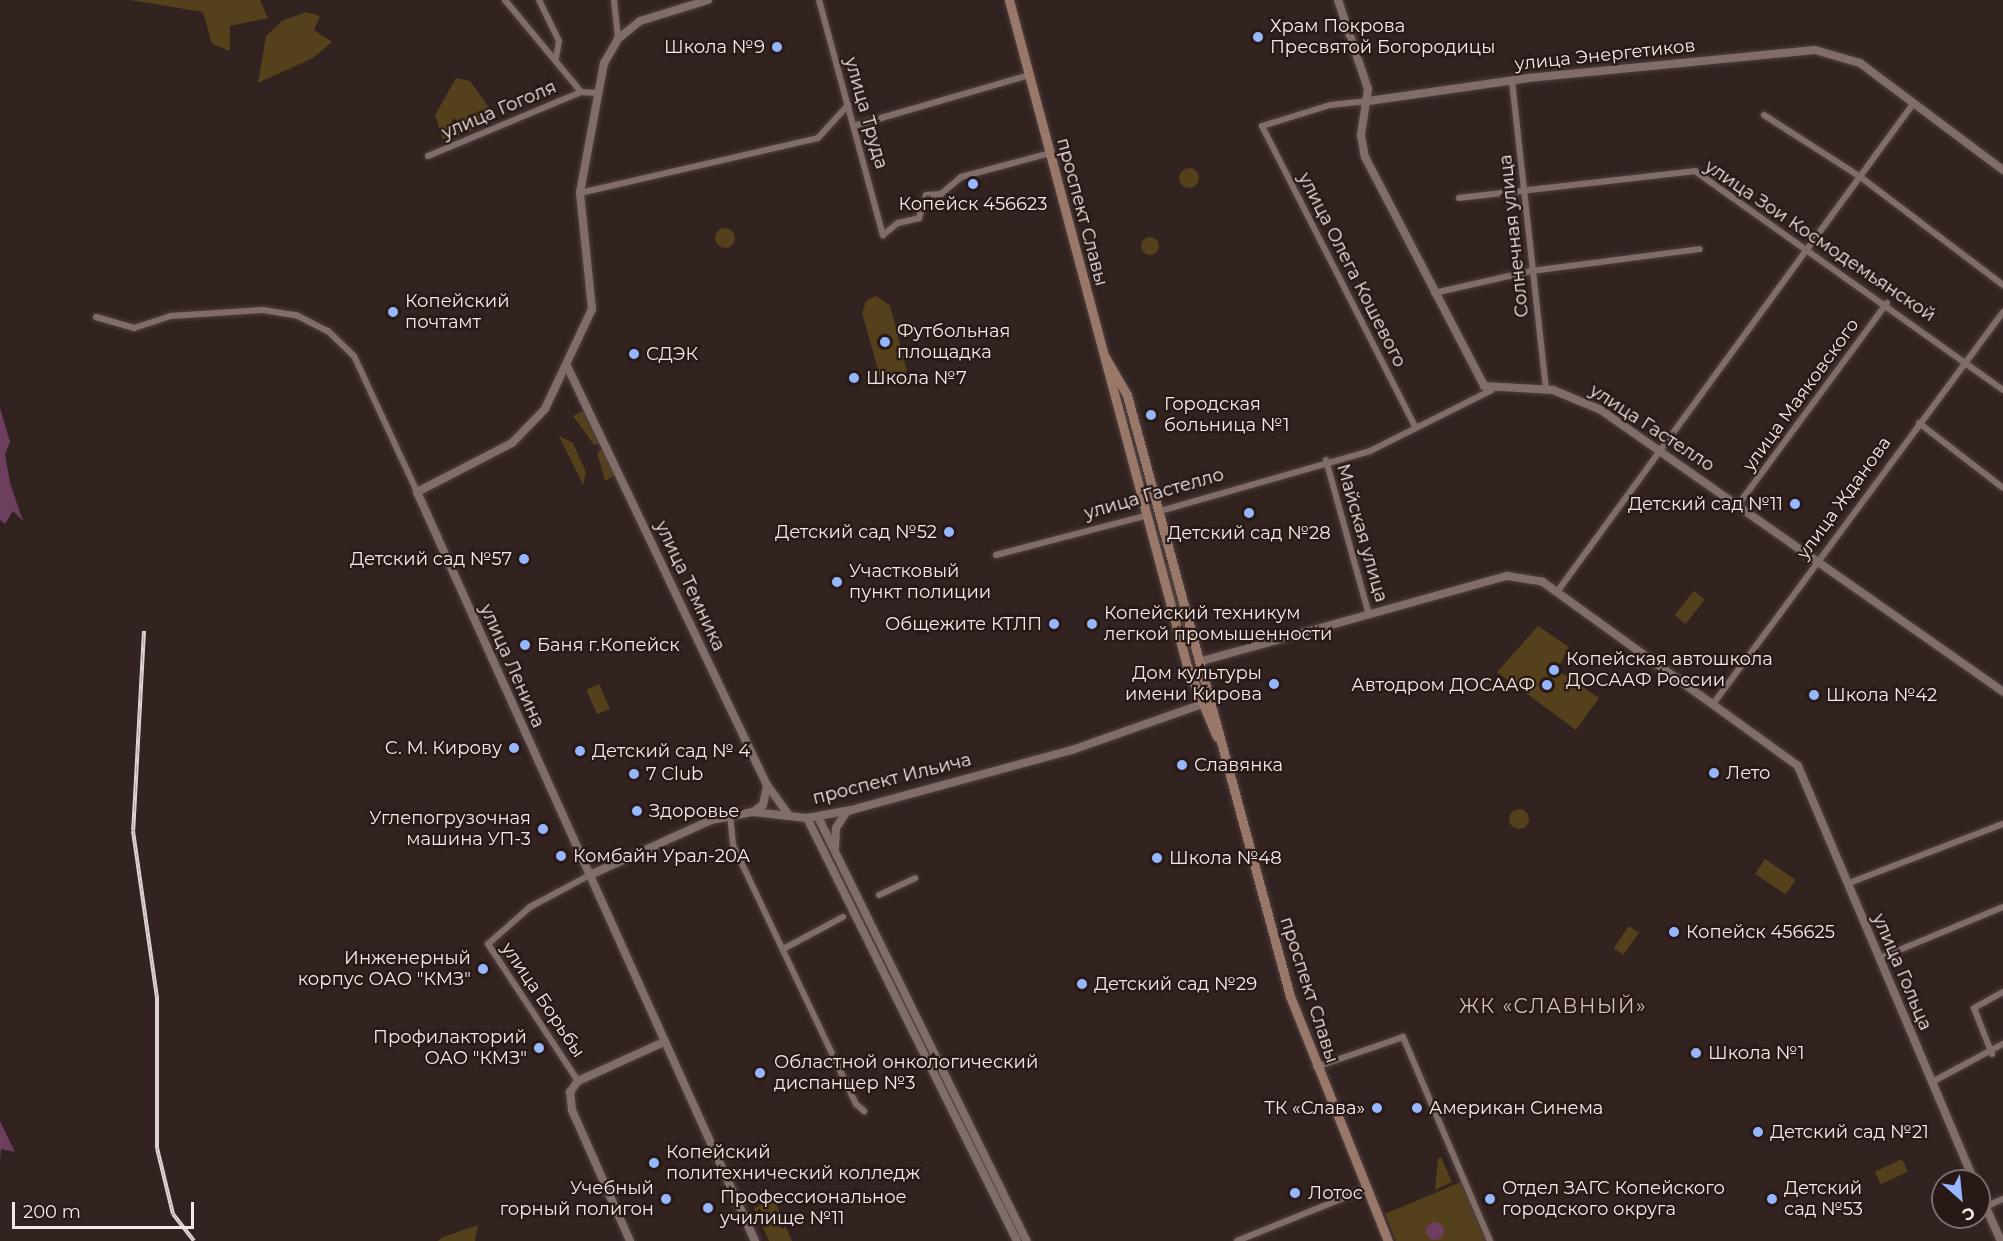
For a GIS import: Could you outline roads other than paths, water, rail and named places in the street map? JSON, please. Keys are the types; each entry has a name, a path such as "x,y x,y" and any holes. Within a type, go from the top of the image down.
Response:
{"main road":[{"name":"проспект Славы","path":"1009,0 1105,357 1145,516 1187,666 1200,705 1220,742"},
{"name":"проспект Славы","path":"1105,357 1127,395 1213,701 1220,742 1290,996 1316,1067 1388,1241"},
{"name":"улица Гастелло","path":"1145,516 1160,511"},
{"path":"1159,564 1173,560"},
{"path":"1187,666 1202,662"},
{"name":"проспект Ильича","path":"1200,705 1213,701"}],"street":[{"path":"505,0 556,58 581,92 596,93"},
{"path":"539,0 559,41 556,58"},
{"path":"417,492 530,430 568,368 594,297 580,193 596,93 618,39 615,0"},
{"path":"618,39 655,14 708,0"},
{"name":"улица Труда","path":"819,0 848,105 857,125 883,235 898,223 918,218 926,195 941,194 961,177 1050,153"},
{"path":"1338,0 1369,101 1362,148 1478,379 1492,390"},
{"name":"улица Энергетиков","path":"1369,101 1512,81 1797,50 1846,56 1912,104"},
{"path":"857,125 1029,75"},
{"name":"Солнечная улица","path":"1512,81 1531,272 1546,389"},
{"name":"улица Гоголя","path":"428,156 581,92"},
{"name":"улица Олега Кошевого","path":"1369,101 1330,105 1262,126 1416,428"},
{"path":"1557,592 1810,249 1859,176 1912,104 2003,170"},
{"path":"580,193 818,138 848,105"},
{"path":"1764,115 1859,176 2003,285"},
{"name":"улица Зои Космодемьянской","path":"1459,198 1524,188 1695,171 1887,303 1965,359 2003,390"},
{"path":"1434,293 1531,272 1700,249"},
{"name":"улица Маяковского","path":"1738,506 1887,303"},
{"name":"улица Ленина","path":"96,317 134,328 170,316 263,310 296,315 328,331 354,356 755,1241"},
{"name":"улица Жданова","path":"1713,704 1965,359 2003,312"},
{"name":"улица Темника","path":"568,368 767,785 788,814"},
{"name":"улица Гастелло","path":"1160,511 1326,460 1370,451 1492,390 1546,389 1601,410 2003,692"},
{"path":"1919,423 2003,488"},
{"name":"Майская улица","path":"1326,460 1369,615"},
{"name":"улица Гастелло","path":"996,555 1145,516"},
{"name":"улица Гольца","path":"1202,662 1507,576 1531,577 1557,592 1791,759 1803,775 1969,1169"},
{"name":"проспект Ильича","path":"492,936 530,907 590,875 730,815 753,812 788,814 807,818 848,811 1072,750 1200,705"},
{"path":"753,812 766,798 767,785"},
{"path":"836,852 836,828 848,811"},
{"path":"730,815 733,845 785,948 856,1104 864,1111"},
{"path":"818,816 941,1074 1017,1241"},
{"path":"807,818 1027,1241"},
{"path":"1849,883 2003,824"},
{"path":"879,895 915,878"},
{"path":"1880,958 2003,907"},
{"path":"785,948 843,917"},
{"name":"улица Борьбы","path":"492,936 492,956 579,1081"},
{"path":"1992,1054 1974,1008 2003,992"},
{"path":"1316,1067 1403,1037 1490,1241"},
{"path":"630,1241 572,1110 570,1092 579,1081 664,1042"},
{"path":"1932,1082 1992,1054 2003,1044"},
{"path":"1237,1241 1366,1189"},
{"path":"1991,1220 2001,1241"}],"railway":[{"path":"144,631 133,831 157,998 157,1148 173,1214 194,1241"}],"place":[{"name":"Храм Покрова Пресвятой Богородицы","path":"1258,37"},
{"name":"Школа №9","path":"777,47"},
{"name":"Копейск 456623","path":"973,184"},
{"name":"Копейский почтамт","path":"393,312"},
{"name":"Футбольная площадка","path":"885,342"},
{"name":"СДЭК","path":"634,354"},
{"name":"Школа №7","path":"854,378"},
{"name":"Городская больница №1","path":"1151,415"},
{"name":"Детский сад №11","path":"1795,504"},
{"name":"Детский сад №28","path":"1249,513"},
{"name":"Детский сад №52","path":"949,532"},
{"name":"Детский сад №57","path":"524,559"},
{"name":"Участковый пункт полиции","path":"837,582"},
{"name":"Общежите КТЛП","path":"1054,624"},
{"name":"Копейский техникум легкой промышенности","path":"1092,624"},
{"name":"Баня г.Копейск","path":"525,645"},
{"name":"Копейская автошкола ДОСААФ России","path":"1554,670"},
{"name":"Дом культуры имени Кирова","path":"1274,684"},
{"name":"Автодром ДОСААФ","path":"1547,685"},
{"name":"Школа №42","path":"1814,695"},
{"name":"С. М. Кирову","path":"514,748"},
{"name":"Детский сад № 4","path":"580,751"},
{"name":"Славянка","path":"1182,765"},
{"name":"Лето","path":"1714,773"},
{"name":"7 Club","path":"634,774"},
{"name":"Здоровье","path":"637,811"},
{"name":"Углепогрузочная машина УП-3","path":"543,829"},
{"name":"Комбайн Урал-20А","path":"561,856"},
{"name":"Школа №48","path":"1157,858"},
{"name":"Копейск 456625","path":"1674,932"},
{"name":"Инженерный корпус ОАО \"КМЗ\"","path":"483,969"},
{"name":"Детский сад №29","path":"1082,984"},
{"name":"Профилакторий ОАО \"КМЗ\"","path":"539,1048"},
{"name":"Школа №1","path":"1696,1053"},
{"name":"Областной онкологический диспанцер №3","path":"760,1073"},
{"name":"ТК «Слава»","path":"1377,1108"},
{"name":"Американ Синема","path":"1417,1108"},
{"name":"Детский сад №21","path":"1758,1132"},
{"name":"Копейский политехнический колледж","path":"654,1163"},
{"name":"Лотос","path":"1295,1193"},
{"name":"Учебный горный полигон","path":"666,1199"},
{"name":"Отдел ЗАГС Копейского городского округа","path":"1490,1199"},
{"name":"Детский сад №53","path":"1772,1199"},
{"name":"Профессиональное училище №11","path":"708,1208"}],"district":[{"name":"ЖК «СЛАВНЫЙ»","path":"1553,1006"}]}
